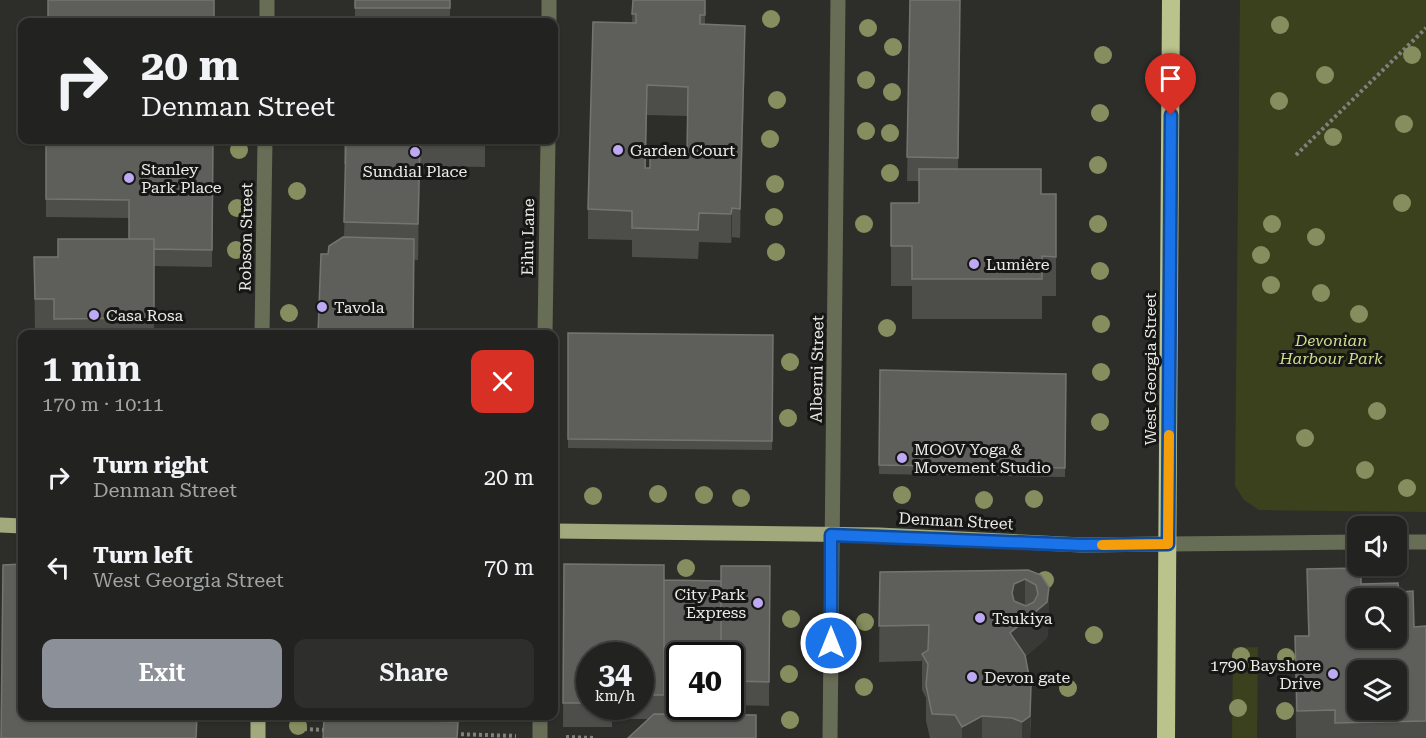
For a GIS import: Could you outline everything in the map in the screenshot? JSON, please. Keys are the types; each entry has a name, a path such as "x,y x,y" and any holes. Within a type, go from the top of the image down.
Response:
{"highway":[{"name":"West Georgia Street","path":"1166,738 1171,0"}],"main road":[{"path":"0,525 18,526"},
{"name":"Denman Street","path":"558,531 831,535 1082,545 1168,544"},
{"path":"258,720 258,738"}],"street":[{"path":"267,0 267,18"},
{"path":"549,0 549,18"},
{"name":"Alberni Street","path":"830,738 838,0"},
{"name":"Robson Street","path":"262,330 265,144"},
{"name":"Eihu Lane","path":"545,330 548,144"},
{"name":"Denman Street","path":"1168,544 1347,542"},
{"path":"1407,542 1426,542"},
{"path":"540,720 540,737"}],"path":[{"path":"1296,155 1426,28"},
{"path":"304,729 336,730"},
{"path":"447,733 540,737"}],"green space":[{"name":"Devonian Harbour Park","path":"1240,0 1426,0 1426,512 1259,510 1244,500 1235,486"},
{"path":"1258,647 1257,738 1232,738 1233,648"}],"building":[{"path":"48,0 214,0 214,18 48,18"},
{"path":"355,0 450,0 450,8 355,8"},
{"name":"Garden Court","path":"633,0 705,0 705,15 700,15 700,24 745,26 740,209 732,208 731,214 699,213 698,230 632,228 632,211 588,209 593,22 636,23 636,14 632,14","holes":["647,85 688,87 687,156 650,155 650,168 645,168"]},
{"path":"910,0 960,0 958,158 907,157"},
{"name":"Stanley Park Place","path":"46,144 213,144 212,250 154,249 154,239 129,239 129,200 46,199"},
{"path":"346,144 420,144 418,224 344,222"},
{"path":"919,169 1041,169 1041,194 1056,194 1056,257 1042,256 1042,279 912,279 912,246 891,246 891,203 919,203"},
{"path":"343,237 414,239 413,330 318,330 321,254 328,254 329,246"},
{"path":"58,239 154,239 154,318 54,319 54,299 35,299 34,257 58,257"},
{"path":"568,333 773,335 772,441 568,439"},
{"path":"880,370 1066,374 1065,468 879,465"},
{"path":"18,564 18,720 197,720 196,738 1,738 3,565"},
{"path":"564,564 664,565 664,695 654,695 654,642 576,642 576,703 563,703"},
{"path":"721,566 770,566 769,682 744,681 744,642 721,642"},
{"path":"1347,568 1347,576 1361,576 1361,584 1398,583 1399,588 1347,588 1347,648 1407,648 1407,591 1413,591 1414,627 1426,626 1426,721 1335,723 1335,710 1297,711 1295,636 1309,636 1307,569"},
{"name":"Devon gate","path":"1028,570 1041,575 1049,587 1047,602 1010,633 1025,655 1031,686 1030,716 1022,722 1012,718 982,716 962,727 955,715 932,714 926,685 928,664 922,654 928,650 929,625 879,626 880,572","holes":["1025,579 1036,585 1038,594 1034,602 1026,606 1014,601 1012,593 1014,584"]},
{"path":"664,580 721,581 721,642 666,642 666,655 664,655"},
{"path":"654,714 666,714 666,720 744,720 744,715 756,715 756,738 628,738 648,720 654,720"},
{"path":"324,720 458,722 457,738 323,738"}],"slow traffic":[{"path":"1102,545 1168,544 1169,435"}],"place":[{"name":"Garden Court","path":"618,150"},
{"name":"Sundial Place","path":"415,152"},
{"name":"Stanley Park Place","path":"129,178"},
{"name":"Lumière","path":"974,264"},
{"name":"Tavola","path":"322,307"},
{"name":"Casa Rosa","path":"94,315"},
{"name":"MOOV Yoga & Movement Studio","path":"902,458"},
{"name":"City Park Express","path":"758,603"},
{"name":"Tsukiya","path":"980,618"},
{"name":"1790 Bayshore Drive","path":"1333,674"},
{"name":"Devon gate","path":"972,677"}],"route":[{"path":"831,643 831,535 879,535 1082,545 1168,544 1171,115"}]}
